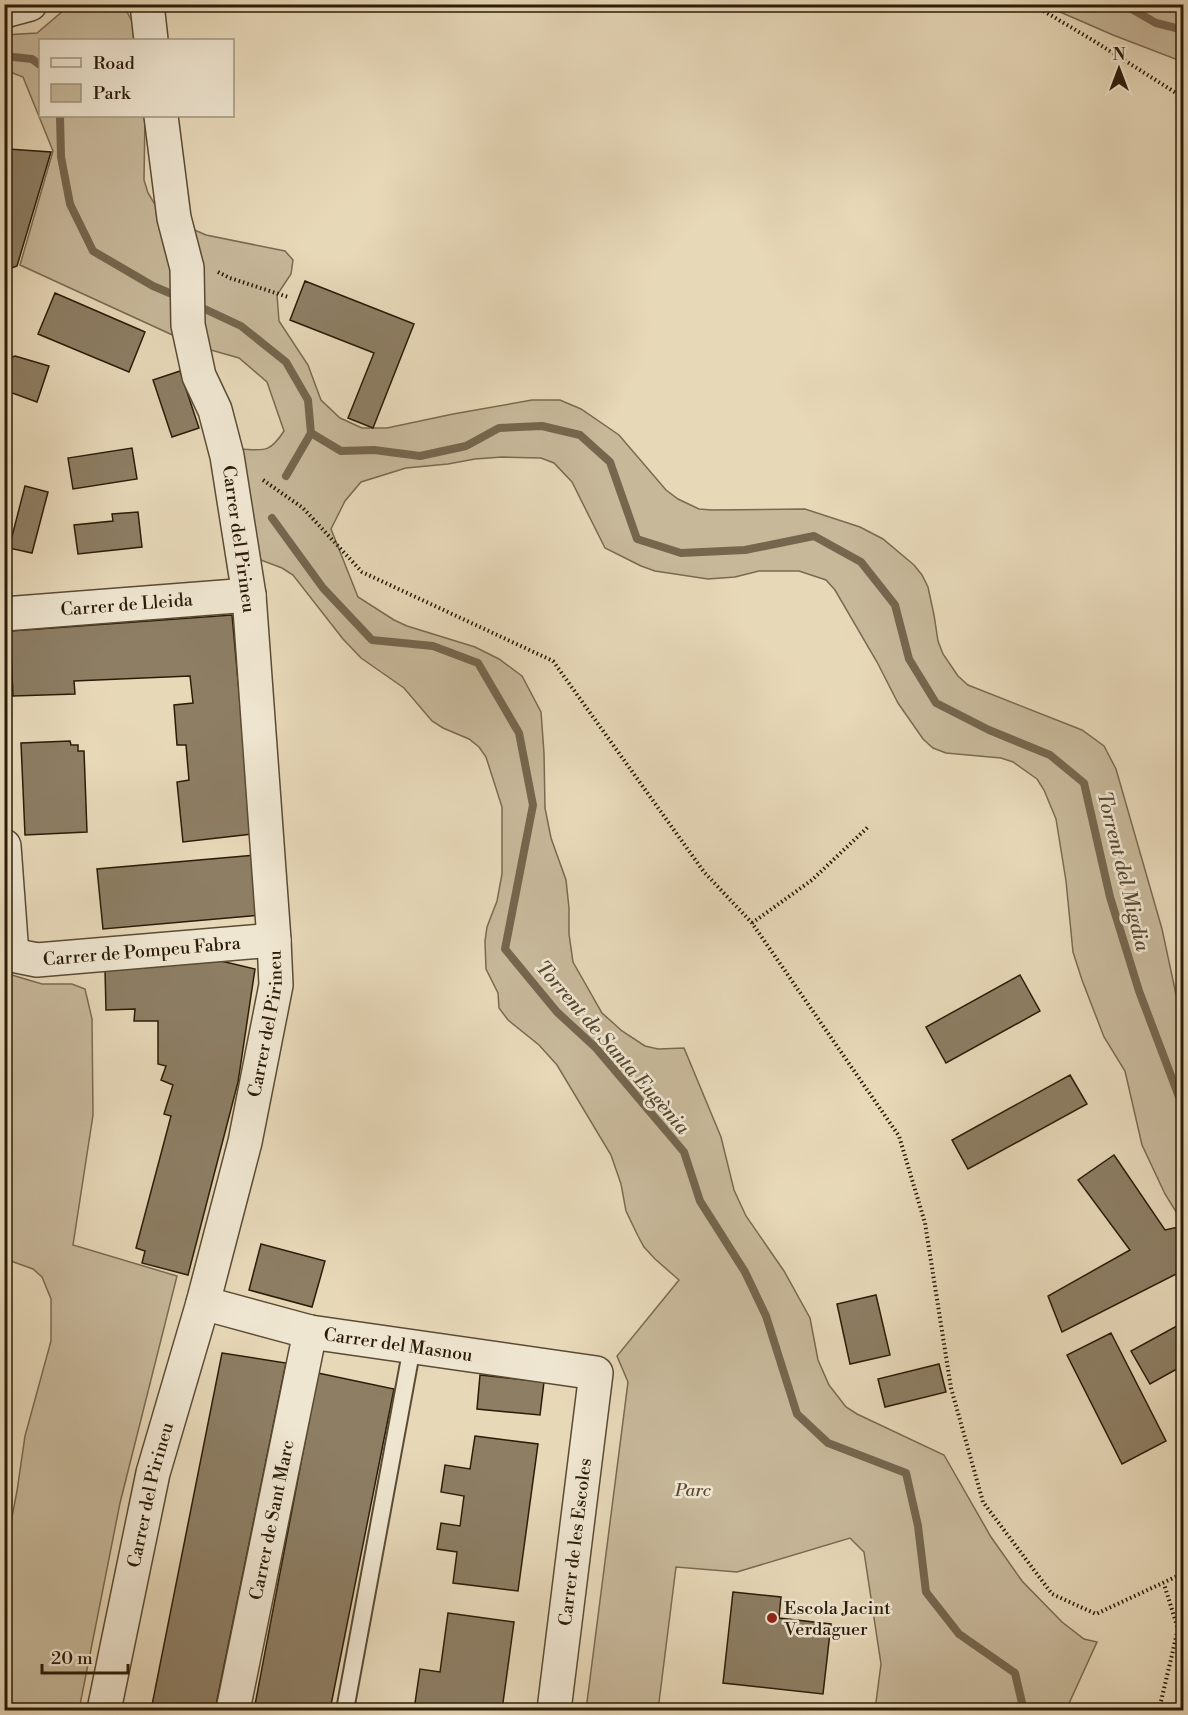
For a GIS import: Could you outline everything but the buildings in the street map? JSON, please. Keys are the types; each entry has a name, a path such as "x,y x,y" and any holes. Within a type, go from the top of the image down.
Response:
{"street":[{"path":"4,11 30,4"},
{"path":"147,4 151,39"},
{"path":"161,117 174,218 185,261"},
{"name":"Carrer del Pirineu","path":"105,1710 153,1473 203,1303 245,1142 276,985 249,595 227,456 215,410 199,376 188,325 185,261"},
{"name":"Carrer de Lleida","path":"4,614 249,595"},
{"name":"Carrer de Pompeu Fabra","path":"4,846 12,955 37,960 274,940"},
{"name":"Carrer del Masnou","path":"203,1303 310,1332 596,1373"},
{"name":"Carrer de Sant Marc","path":"233,1710 310,1332"},
{"name":"Carrer de les Escoles","path":"554,1710 596,1373"}],"lane":[{"path":"345,1710 412,1347"}],"path":[{"path":"1032,4 1094,40 1184,98"},
{"path":"185,261 288,297"},
{"path":"227,456 303,508 362,572 553,661 704,872 752,924 899,1136 925,1223 951,1388 983,1502 1052,1594 1096,1614 1184,1573"},
{"path":"752,924 813,879 868,827"},
{"path":"1159,1710 1178,1629 1164,1584"}],"green space":[{"path":"70,5 123,5 132,21 138,39 39,39 39,116 23,77 5,70 4,35 37,33"},
{"path":"1044,5 1183,5 1183,62 1113,35"},
{"name":"Parc","path":"39,117 145,117 144,180 148,193 162,216 206,235 285,251 293,260 291,274 277,295 279,321 308,365 321,400 340,418 362,428 387,428 532,400 560,400 581,409 619,435 666,490 678,499 699,509 805,509 860,527 883,539 914,565 922,575 928,587 938,641 943,654 958,676 968,685 1082,730 1104,746 1116,769 1162,929 1183,1027 1183,1223 1165,1194 1142,1145 1125,1071 1104,1037 1073,952 1066,881 1056,819 1044,790 1037,779 1013,762 1001,758 946,753 933,748 923,739 898,703 835,590 826,580 799,571 759,571 735,577 708,579 655,571 641,566 605,548 572,482 554,463 541,458 475,459 406,468 361,482 345,501 331,529 358,597 407,626 475,647 499,659 522,676 541,712 545,808 551,838 566,880 573,962 602,1013 622,1031 645,1046 658,1049 684,1048 721,1137 734,1190 746,1216 784,1271 810,1318 818,1360 829,1385 846,1407 857,1414 944,1455 991,1537 1022,1581 1062,1622 1084,1639 1097,1642 1066,1710 875,1710 881,1664 864,1552 850,1538 737,1572 676,1567 658,1710 586,1710 628,1382 617,1356 679,1280 644,1247 626,1211 621,1184 611,1155 557,1065 539,1045 508,1020 499,1008 498,993 486,969 485,941 502,874 502,807 486,757 469,739 432,721 404,688 361,658 343,639 293,575 258,559 239,449 254,450 270,447 284,431 267,382 239,358 211,350 203,353 179,338 20,265 53,151"},
{"path":"5,973 42,984 72,984 85,989 92,1019 93,1115 73,1245 177,1276 120,1503 79,1710 5,1710 5,1544 17,1491 25,1436 51,1341 51,1299 42,1277 33,1269 5,1259"}],"waterway":[{"path":"1123,4 1156,23 1184,30"},
{"path":"4,56 32,59 39,64"},
{"path":"60,117 61,157 70,204 93,251 153,286 179,297"},
{"name":"Torrent del Migdia","path":"194,304 241,326 286,362 308,400 311,433 341,451 374,450 420,456 466,446 499,428 542,426 580,435 610,462 637,539 681,553 745,550 814,536 861,562 895,605 909,659 936,703 989,730 1050,755 1084,783 1110,897 1139,991 1184,1110"},
{"name":"Torrent de Santa Eugènia","path":"286,476 311,433"},
{"name":"Torrent de Santa Eugènia","path":"272,518 323,588 372,640 433,646 478,663 519,733 533,805 505,949 557,1012 595,1047 684,1152 700,1201 745,1272 766,1316 797,1414 828,1443 906,1473 918,1526 926,1592 959,1634 1015,1673 1022,1703 1018,1710"}],"place":[{"name":"Escola Jacint Verdaguer","path":"772,1618"}]}
